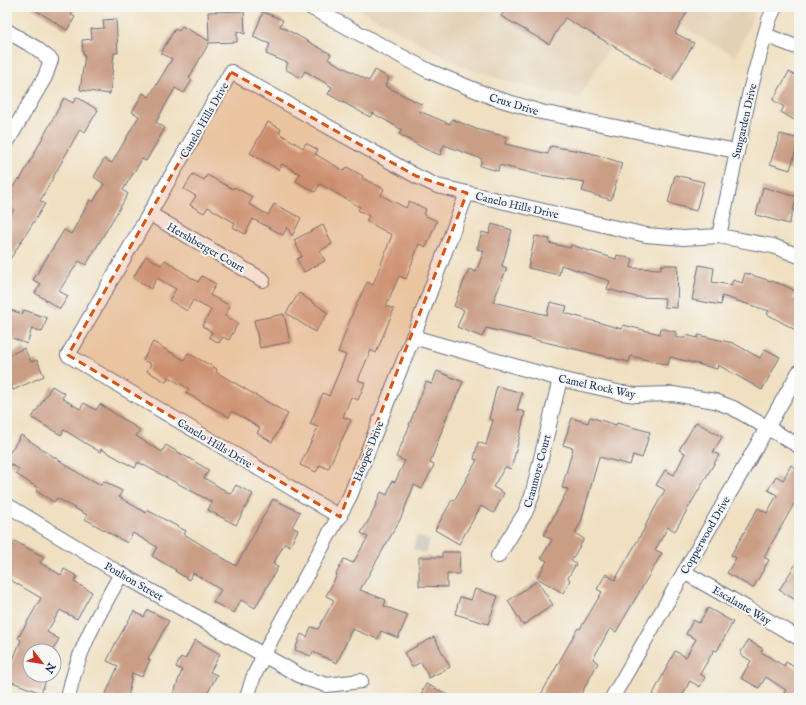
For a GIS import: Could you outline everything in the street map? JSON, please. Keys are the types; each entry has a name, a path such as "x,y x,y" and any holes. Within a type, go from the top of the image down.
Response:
{"street":[{"name":"Crux Drive","path":"310,7 429,71 492,97 541,112 736,151"},
{"name":"Sungarden Drive","path":"719,236 736,151 765,35 775,7"},
{"path":"7,31 36,48 51,60 45,77 7,142"},
{"path":"765,35 799,48"},
{"name":"Canelo Hills Drive","path":"340,517 68,355 231,72 416,176 437,186 646,235 683,238 719,236 773,246 799,256"},
{"name":"Hoopes Drive","path":"246,698 263,655 340,517 350,496 413,336 466,193"},
{"name":"Hershberger Court","path":"150,214 263,280"},
{"name":"Camel Rock Way","path":"413,336 560,379 622,393 636,395 673,394 715,401 733,408 799,446"},
{"name":"Copperwood Drive","path":"612,698 799,372"},
{"name":"Cranmore Court","path":"498,556 525,513 532,496 560,379"},
{"name":"Poulson Street","path":"7,505 121,574 304,678 316,682 337,685 361,681"},
{"name":"Escalante Way","path":"684,572 799,638"},
{"path":"68,698 79,654 90,630 121,574"}],"highlighted area":[{"path":"231,72 416,176 467,193 340,517 68,355"}],"shaded area":[{"path":"355,7 633,7 579,98 512,83 461,66"},
{"path":"648,7 757,7 736,57"},
{"path":"416,536 430,540 426,553 413,550"}],"building":[{"path":"31,7 76,7 71,15 75,17 67,30"},
{"path":"507,7 690,7 675,33 694,43 672,80 565,18 549,44 501,16"},
{"path":"244,11 245,34 237,31 237,42 209,43 189,78 192,80 184,93 175,88 156,122 165,128 146,161 142,159 123,190 128,194 86,265 79,261 59,291 68,296 60,309 35,293 41,284 33,280 64,230 71,234 90,200 93,202 104,184 94,177 104,159 112,163 139,116 132,112 143,93 149,97 172,59 161,53 175,29 179,31 182,26 209,41 208,12"},
{"path":"263,12 283,20 280,26 331,54 328,59 369,81 375,70 389,78 385,86 423,105 419,111 450,124 452,119 476,129 507,137 505,144 548,154 550,146 591,153 622,163 611,200 582,191 585,182 540,175 499,165 498,171 480,166 482,159 444,145 440,155 425,149 399,134 402,130 373,113 370,117 328,94 332,87 305,71 301,78 285,69 288,63 266,54 270,44 253,37"},
{"path":"116,19 118,53 114,53 110,94 80,90 85,55 83,55 82,40 92,39 91,29 104,28 103,20"},
{"path":"789,72 799,77 799,123 781,112 784,107 773,100"},
{"path":"77,97 98,110 85,132 80,129 40,201 45,204 7,264 7,220 14,209 9,205 13,198 8,195 18,179 20,180 64,98 73,103"},
{"path":"268,122 281,129 279,133 303,148 306,143 318,150 315,154 344,171 347,167 363,176 362,178 384,189 381,195 406,208 409,201 426,209 424,215 437,221 426,247 419,244 406,279 399,276 386,306 394,309 376,353 371,350 358,380 365,383 358,400 351,397 343,417 351,420 328,469 320,465 316,472 300,465 318,427 310,424 323,393 329,396 346,355 338,352 353,312 367,282 373,285 392,235 366,221 369,216 358,210 360,207 320,184 315,192 296,181 300,174 282,164 279,170 250,153"},
{"path":"780,134 799,139 790,170 770,164"},
{"path":"193,174 204,180 207,175 233,189 234,187 253,197 249,204 268,215 274,204 301,218 292,236 287,227 283,235 253,219 245,234 233,227 235,223 208,207 204,213 190,205 196,196 184,189"},
{"path":"675,175 704,182 696,211 668,203"},
{"path":"763,187 797,197 789,224 756,215"},
{"path":"492,224 512,230 502,266 507,268 493,302 547,315 550,302 567,306 565,313 622,329 623,325 660,334 661,328 676,332 676,338 685,338 686,335 698,338 698,335 733,343 760,358 765,349 780,357 762,390 718,365 717,369 670,357 668,365 631,356 629,362 486,328 482,337 457,327 464,310 454,306 469,269 476,272 484,251 477,249 482,232 489,234"},
{"path":"323,225 332,244 320,251 325,261 304,272 297,259 302,256 294,240"},
{"path":"535,236 550,239 549,243 570,248 571,245 616,259 617,255 633,259 631,268 661,269 661,265 678,265 677,308 664,307 665,298 637,297 607,289 610,281 561,265 559,275 528,268"},
{"path":"146,256 161,265 165,260 198,282 202,276 216,284 210,295 230,306 225,316 238,323 229,340 223,337 219,343 209,337 212,332 202,326 211,310 193,300 187,311 169,300 176,289 157,278 151,289 133,278"},
{"path":"699,265 714,268 712,282 731,285 733,280 742,283 745,273 784,285 797,292 793,299 799,302 799,332 767,314 769,311 722,296 721,305 692,300"},
{"path":"299,293 328,313 315,332 286,313"},
{"path":"11,310 22,314 24,310 47,318 42,332 32,328 27,344 7,336 7,320"},
{"path":"284,314 290,342 260,348 254,320"},
{"path":"153,342 184,360 188,353 217,369 216,372 288,414 272,442 257,433 260,428 232,411 229,417 186,393 189,389 168,377 166,382 147,371 151,364 143,360"},
{"path":"24,348 31,362 37,360 44,376 13,390 7,379 7,356"},
{"path":"437,371 463,382 449,411 430,463 434,465 422,489 414,485 401,518 360,590 386,600 384,606 408,615 398,638 381,631 378,639 352,629 337,663 313,652 311,656 295,650 301,634 307,637 311,627 318,629 334,600 326,596 344,559 353,563 368,537 361,533 371,516 381,492 387,495 392,481 395,482 405,461 396,457 426,382 432,384"},
{"path":"52,386 65,394 62,398 80,409 84,403 96,410 100,404 140,430 136,436 162,452 166,445 209,470 204,478 231,494 236,485 253,494 236,525 208,510 212,502 138,462 135,468 101,449 100,452 64,430 61,435 32,418"},
{"path":"497,386 522,393 517,410 525,412 520,435 511,469 505,467 493,487 504,493 494,513 481,506 459,544 435,530 452,500 454,501 477,460 474,459 478,442 486,445 493,420 489,419"},
{"path":"590,417 616,425 617,423 650,432 642,458 633,455 630,465 599,457 581,522 575,533 584,539 571,561 576,564 568,578 570,580 563,593 537,578 547,561 541,558 552,540 544,535 568,489 562,488 573,448 563,445 572,418 588,423"},
{"path":"696,422 722,437 713,452 719,455 675,531 668,527 655,550 662,553 616,632 610,628 593,659 598,663 579,698 539,698 578,628 580,629 602,592 597,589 606,574 615,580 646,526 665,490 656,485 665,470 674,475 685,453 679,450"},
{"path":"21,435 89,480 90,479 101,485 104,481 122,491 119,497 146,513 147,510 186,531 184,534 236,566 273,499 300,512 292,527 298,530 290,546 285,543 273,564 278,567 255,608 241,600 234,613 213,602 221,590 193,573 189,580 175,571 176,570 152,556 157,547 133,533 127,543 85,519 87,515 57,498 54,502 36,491 38,488 16,474 19,469 7,462 7,457"},
{"path":"791,465 799,470 799,507 794,504 764,557 769,560 753,588 727,573 736,558 731,555 758,508 767,513 777,495 768,490 776,476 783,480"},
{"path":"7,537 44,557 40,563 61,575 64,569 77,576 74,582 92,592 77,619 60,610 47,632 59,639 57,643 22,643 22,683 45,683 41,693 7,680 7,675 21,640 18,638 41,598 7,578"},
{"path":"442,552 460,552 459,574 447,574 447,587 419,586 419,557 442,557"},
{"path":"799,559 799,602 779,590"},
{"path":"537,581 553,605 523,625 508,601"},
{"path":"475,589 498,596 488,624 455,614 460,597 471,600"},
{"path":"708,608 733,622 717,651 714,650 700,674 705,677 700,687 690,681 681,698 651,698 675,651 686,657 696,639 686,634 693,620 699,623"},
{"path":"148,610 169,621 148,659 150,660 142,677 132,673 128,698 104,698 118,666 107,661 115,644 134,611 144,617"},
{"path":"434,637 450,667 429,678 421,662 412,667 404,653"},
{"path":"195,640 220,654 210,672 217,675 205,698 172,698 182,670 176,667 181,657 185,659"},
{"path":"748,640 763,649 761,652 784,666 786,662 799,670 799,698 781,698 786,690 766,677 759,688 741,678 751,661 740,654"},
{"path":"426,684 455,698 419,698"}]}
